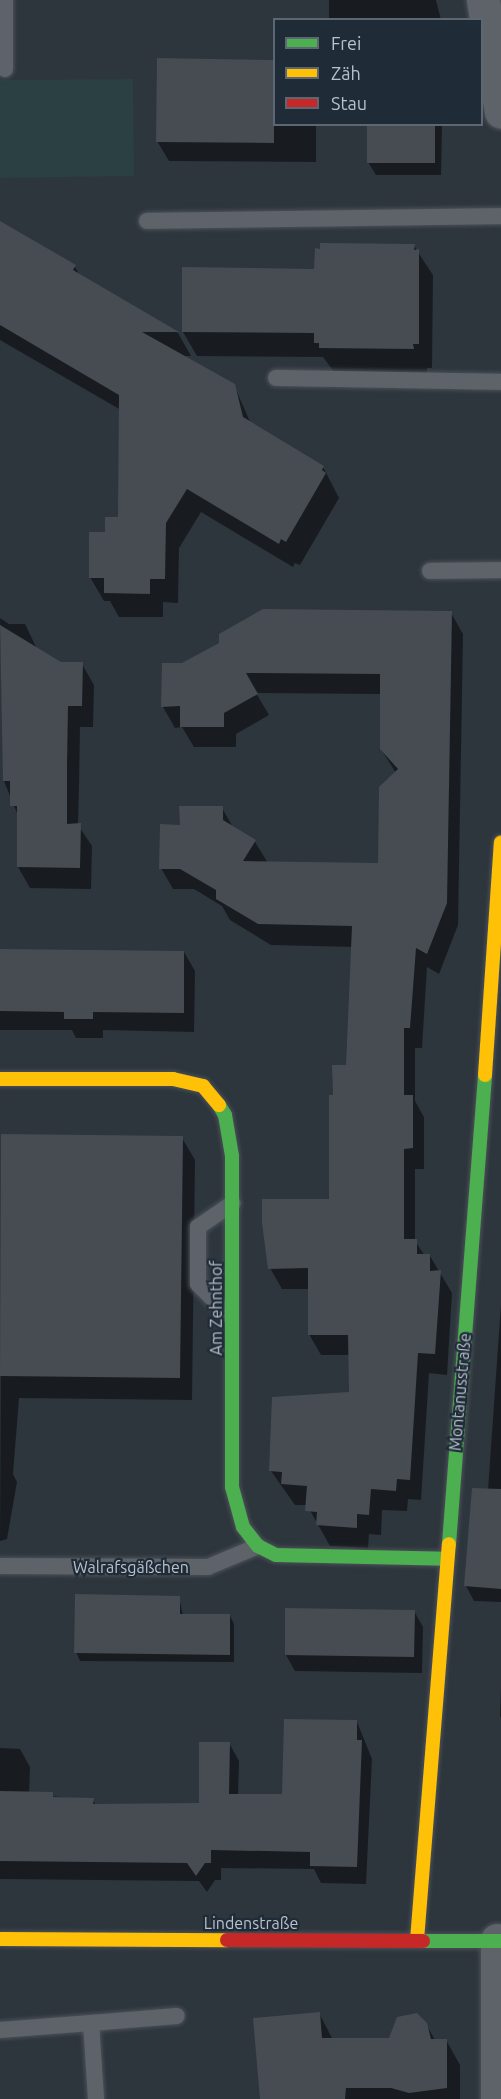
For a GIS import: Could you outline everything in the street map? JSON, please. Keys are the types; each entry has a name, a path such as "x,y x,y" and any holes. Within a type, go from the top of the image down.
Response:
{"street":[{"path":"483,0 501,112"},
{"name":"Montanusstraße","path":"417,1940 446,1559 481,1141 497,981 501,843"},
{"name":"Am Zehnthof","path":"0,1078 173,1079 203,1086 218,1101 228,1123 234,1202 232,1487 239,1520 258,1546"},
{"path":"258,1546 284,1556 446,1559"},
{"name":"Lindenstraße","path":"0,1939 499,1940"},
{"path":"497,2099 499,1940"}],"lane":[{"path":"5,0 5,69"},
{"path":"147,221 501,216"},
{"path":"276,378 501,382"},
{"path":"430,571 501,570"},
{"path":"481,1141 501,1141"},
{"path":"233,1319 198,1284 198,1227 234,1202"},
{"name":"Walrafsgäßchen","path":"0,1566 208,1567 258,1546"},
{"path":"0,2030 177,2016"},
{"path":"91,2023 96,2099"}],"green space":[{"path":"133,79 134,176 0,178 0,80"}],"building":[{"path":"157,58 273,60 274,143 156,142"},
{"path":"367,126 435,126 435,163 367,163"},
{"path":"0,221 76,265 73,270 179,332 142,332 235,384 243,417 324,466 322,470 326,473 286,542 281,539 279,544 187,489 166,523 165,579 150,579 150,594 104,593 104,578 89,578 89,532 105,532 105,517 118,517 119,395 0,325"},
{"path":"320,243 415,244 414,250 419,249 419,344 413,344 414,349 319,348 319,343 314,343 314,333 182,332 182,267 314,269 315,248 320,249"},
{"path":"263,609 452,611 447,903 427,954 416,948 410,1028 404,1028 404,1095 413,1095 413,1148 404,1149 404,1239 417,1239 417,1254 430,1254 430,1271 441,1270 435,1354 418,1353 410,1480 397,1479 396,1491 371,1489 369,1515 357,1514 357,1528 316,1525 317,1512 305,1511 307,1486 281,1484 282,1472 269,1471 272,1397 349,1392 348,1335 308,1335 308,1268 268,1269 262,1223 262,1199 329,1199 329,1095 333,1095 332,1065 346,1065 352,926 258,924 216,899 216,890 180,869 159,869 160,824 180,825 179,806 223,806 223,820 256,840 243,861 378,863 379,787 398,769 380,749 380,674 246,673 258,694 224,713 224,727 180,727 180,706 161,707 162,663 182,663 219,643 219,634"},
{"path":"0,625 61,662 83,662 82,706 68,706 67,765 67,824 81,823 80,868 17,867 17,806 10,806 10,781 3,781"},
{"path":"0,949 184,951 184,1013 93,1012 93,1019 64,1019 64,1012 0,1011"},
{"path":"1,1134 183,1136 180,1378 0,1376"},
{"path":"472,1488 501,1489 501,1589 464,1586"},
{"path":"75,1594 180,1596 180,1614 230,1614 230,1655 74,1653"},
{"path":"285,1608 415,1610 414,1657 285,1655"},
{"path":"284,1719 357,1720 357,1740 362,1740 357,1867 310,1866 310,1852 211,1850 211,1863 205,1863 196,1876 187,1863 0,1861 0,1791 53,1792 53,1797 94,1798 93,1804 199,1803 199,1742 230,1742 229,1794 282,1794"},
{"path":"320,2012 322,2038 389,2038 397,2017 417,2013 427,2023 431,2039 447,2039 447,2088 409,2093 391,2088 346,2088 345,2099 260,2099 253,2018"}],"traffic: fast":[{"path":"449,1544 485,1075"},
{"path":"219,1105 225,1115 232,1156 232,1487 243,1527 258,1546 276,1555 446,1559"},
{"path":"423,1941 501,1941"}],"traffic: slow":[{"path":"485,1075 501,843"},
{"path":"0,1079 173,1079 203,1086 219,1105"},
{"path":"417,1940 449,1544"},
{"path":"0,1939 227,1940"}],"traffic: jam":[{"path":"227,1940 423,1941"}]}
